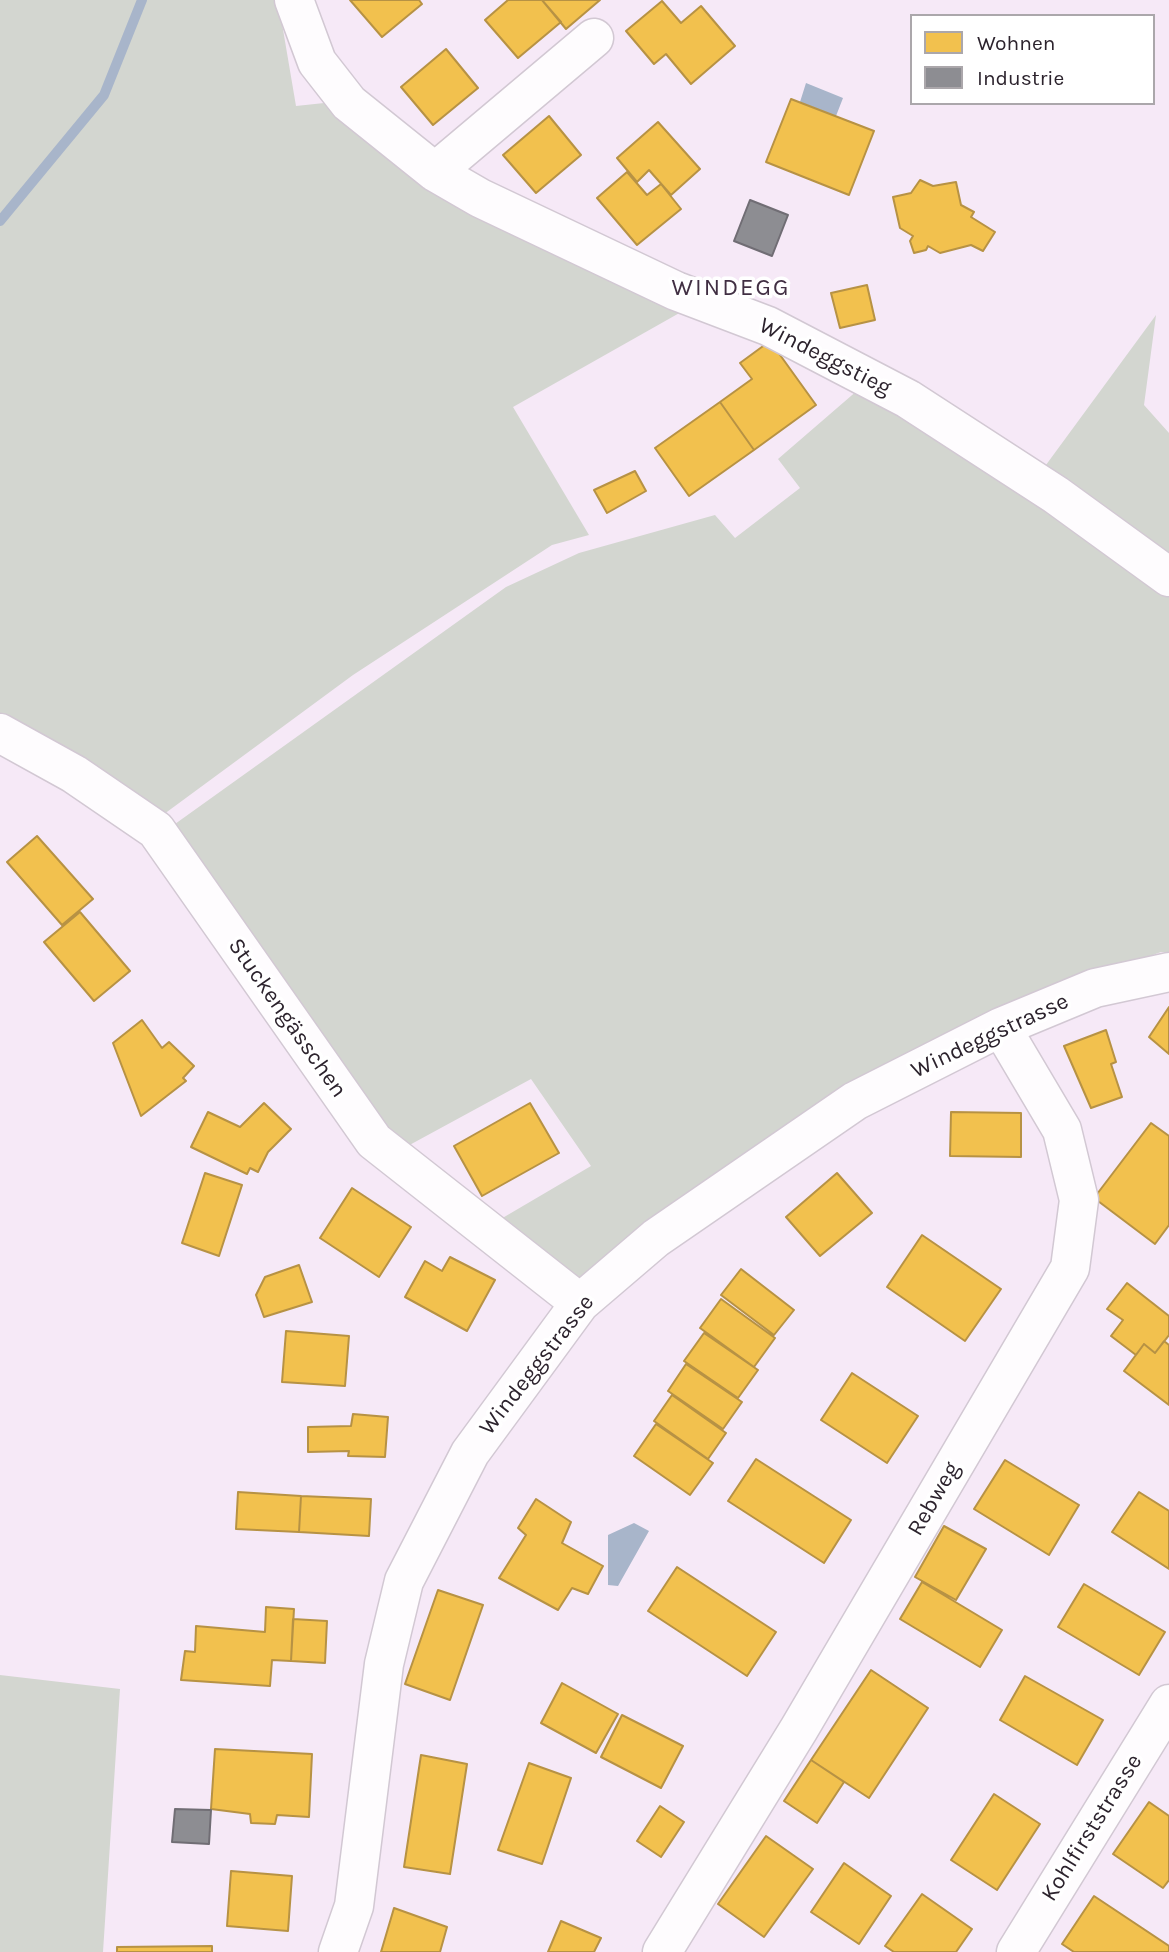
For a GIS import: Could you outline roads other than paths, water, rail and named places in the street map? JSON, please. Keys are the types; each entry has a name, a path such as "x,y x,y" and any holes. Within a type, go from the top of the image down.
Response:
{"street":[{"name":"Windeggstieg","path":"294,0 317,62 349,103 435,172 480,198 676,291 780,331 908,399 1056,495 1169,577"},
{"path":"435,172 594,38"},
{"name":"Stuckengässchen","path":"0,733 74,774 156,830 374,1142 580,1303"},
{"name":"Windeggstrasse","path":"338,1952 354,1906 384,1664 404,1581 470,1453 580,1303 656,1238 855,1101 1001,1027 1095,988 1169,972"},
{"name":"Rebweg","path":"662,1952 806,1717 1070,1268 1079,1200 1062,1130 1001,1027"},
{"name":"Kohlfirststrasse","path":"1016,1952 1169,1704"}],"water":[{"path":"806,83 843,98 836,116 800,102"},
{"path":"634,1523 649,1531 618,1586 608,1585 608,1535"}],"waterway":[{"path":"0,221 104,95 142,0"}],"district":[{"name":"WINDEGG","path":"731,288"}]}
